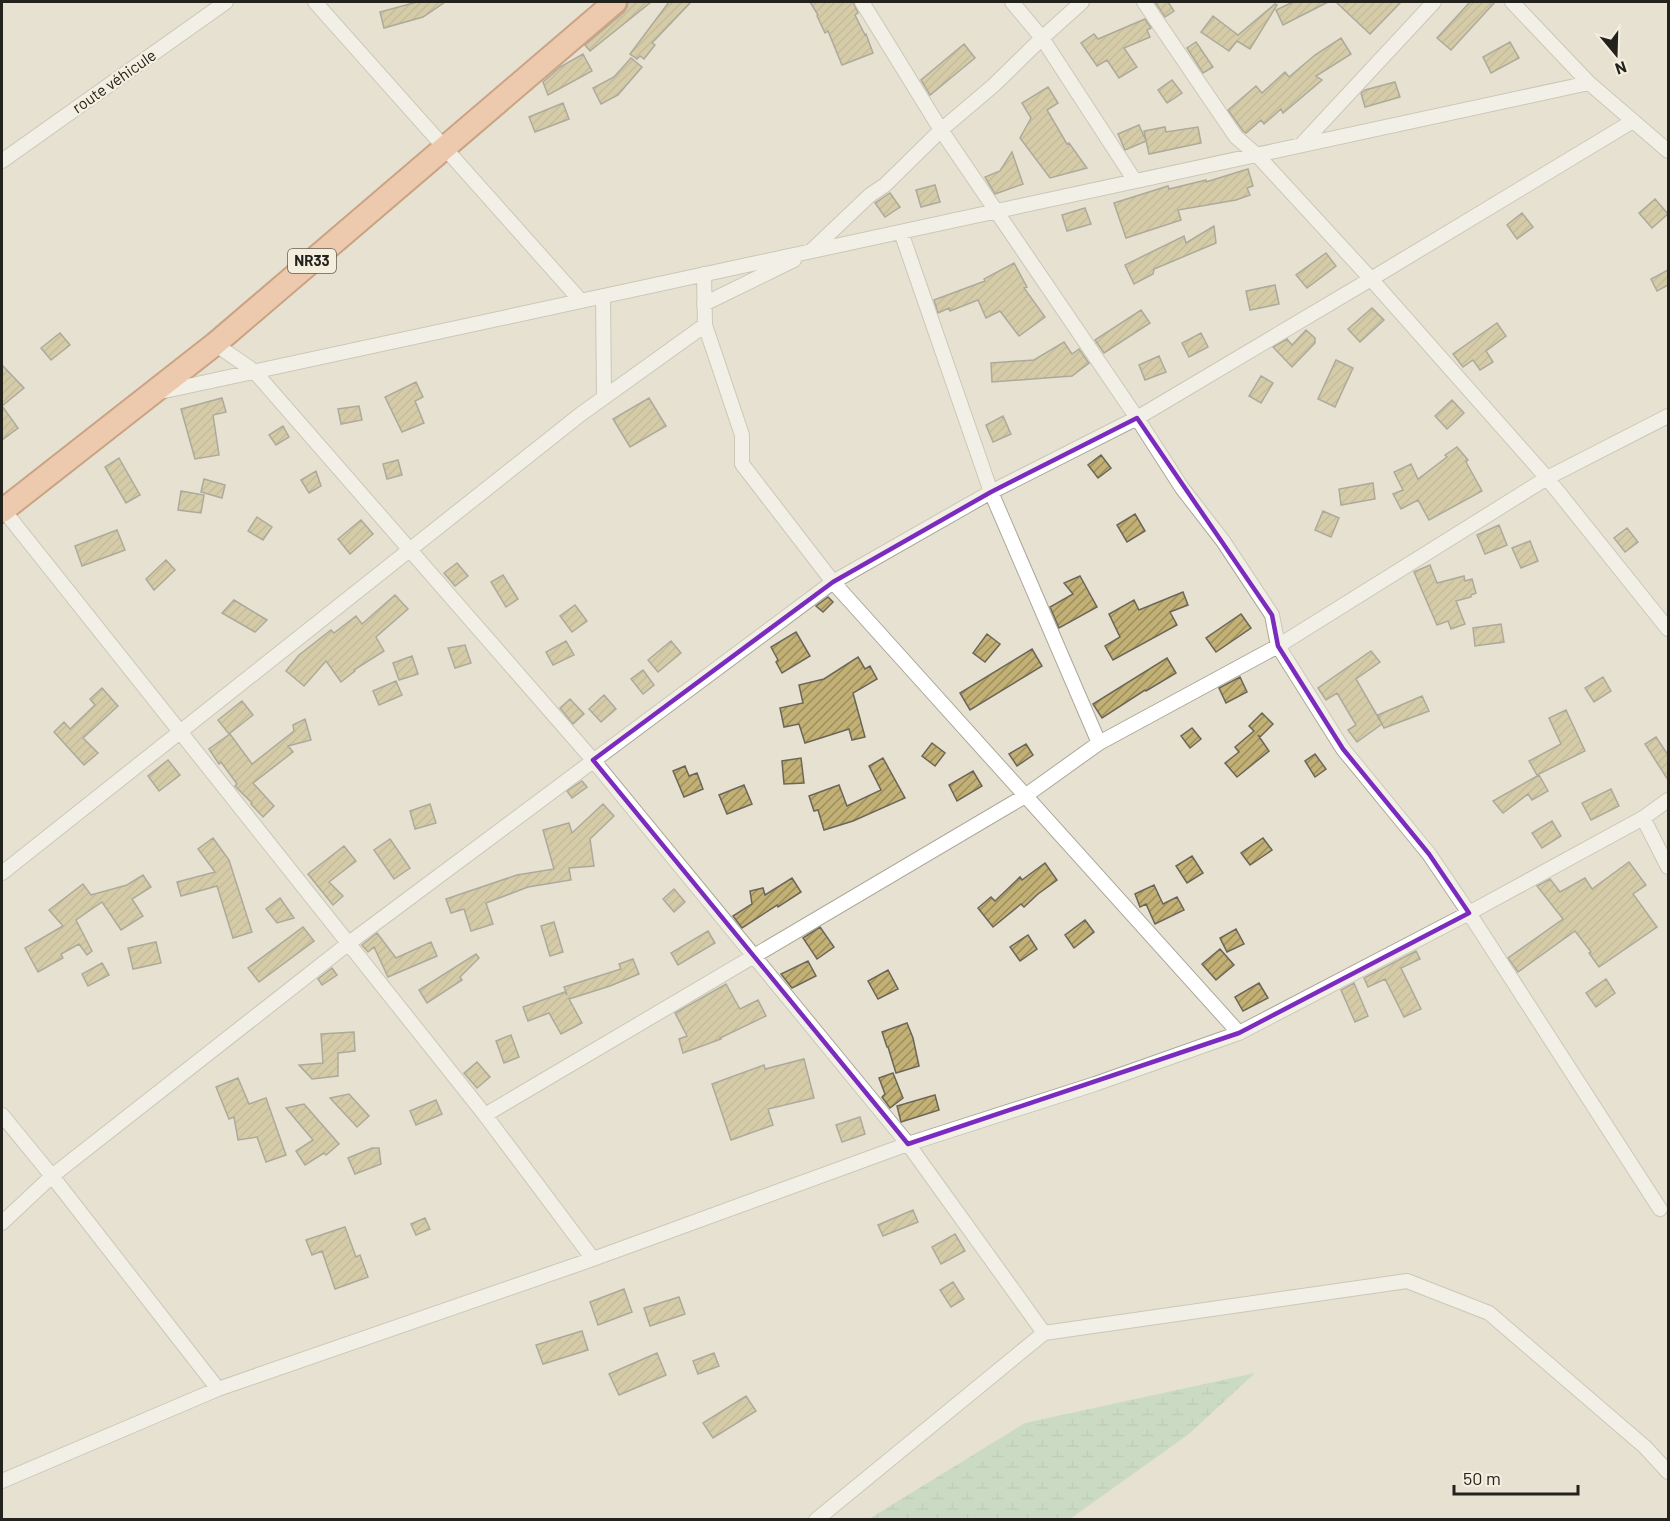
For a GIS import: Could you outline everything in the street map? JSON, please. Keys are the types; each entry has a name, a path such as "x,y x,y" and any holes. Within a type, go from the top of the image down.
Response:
{"main road":[{"name":"NR33","path":"2,509 214,344 615,2"}],"street":[{"name":"route véhicule","path":"2,161 226,2"},
{"path":"315,2 581,301"},
{"path":"861,2 941,130 1182,488 1223,541 1272,615 1278,646 1343,749 1429,854 1660,1209"},
{"path":"1012,2 1042,38 1136,181"},
{"path":"704,304 811,251 1082,2"},
{"path":"1144,2 1236,137 1257,155 1371,279 1546,478 1668,629"},
{"path":"1301,145 1434,2"},
{"path":"1512,2 1589,83 1668,151"},
{"path":"152,393 1589,83"},
{"path":"2,1223 52,1176 349,943 833,582 991,492 1137,418 1633,121"},
{"path":"901,232 991,492 1100,743"},
{"path":"704,274 705,325 742,435 742,464 833,582 1239,1034"},
{"path":"603,296 604,398"},
{"path":"2,873 581,414 705,325"},
{"path":"214,344 254,371 593,760 908,1144 1044,1333"},
{"path":"485,1115 1025,796 1100,743 1278,646 1546,478 1668,416"},
{"path":"2,509 485,1115 593,1259"},
{"path":"2,1481 218,1389 593,1259 908,1144 1095,1084 1239,1034 1469,913 1643,818 1668,800"},
{"path":"1643,818 1668,867"},
{"path":"2,1115 218,1389"},
{"path":"816,1520 1044,1333 1407,1281 1489,1313 1646,1447 1668,1472"}],"highlighted area":[{"path":"1137,418 1272,615 1278,646 1343,749 1429,854 1469,913 1239,1033 908,1144 593,760 833,582 991,492"}],"green space":[{"path":"1255,1373 1189,1434 1070,1519 869,1519 1025,1423"}],"building":[{"path":"417,2 445,2 423,17 384,28 380,12"},
{"path":"628,2 651,2 590,51 585,45 624,12"},
{"path":"669,2 691,2 652,43 655,45 644,59 640,56 637,59 630,54"},
{"path":"810,2 853,2 858,13 855,15 866,34 873,53 842,65 828,31 825,33"},
{"path":"1155,2 1168,2 1174,11 1165,17"},
{"path":"1293,2 1328,2 1283,25 1276,10"},
{"path":"1336,2 1401,2 1370,34"},
{"path":"1470,2 1495,2 1451,50 1437,38"},
{"path":"1275,4 1277,5 1250,49 1237,41 1229,51 1201,32 1213,16 1238,35"},
{"path":"1145,19 1151,28 1147,30 1150,37 1124,48 1137,67 1119,78 1107,60 1097,66 1081,43 1094,34 1098,39"},
{"path":"1341,38 1351,54 1316,76 1322,80 1283,113 1281,109 1264,124 1261,120 1246,133 1243,131 1228,110 1256,86 1262,93 1285,72 1289,77 1315,55"},
{"path":"1196,42 1213,67 1203,73 1187,48"},
{"path":"1510,42 1519,58 1491,73 1483,57"},
{"path":"964,44 975,58 930,95 921,80"},
{"path":"583,54 592,71 548,95 543,82 560,67"},
{"path":"631,58 642,67 618,95 601,104 593,88 614,77"},
{"path":"1172,80 1182,93 1167,103 1158,90"},
{"path":"1395,82 1400,97 1365,107 1361,93"},
{"path":"1048,87 1058,103 1047,110 1067,144 1069,143 1087,168 1050,178 1020,138 1031,118 1022,103"},
{"path":"563,103 569,119 535,132 529,117"},
{"path":"1139,125 1146,141 1125,150 1118,134"},
{"path":"1165,127 1166,132 1198,127 1201,143 1149,154 1144,131"},
{"path":"1012,152 1023,184 995,194 985,177 1000,171"},
{"path":"1248,169 1253,186 1247,188 1250,195 1236,200 1178,210 1181,220 1126,238 1114,203 1168,186 1169,189 1206,180 1206,182"},
{"path":"935,185 940,202 921,207 916,190"},
{"path":"890,193 900,207 885,217 875,203"},
{"path":"1655,199 1668,214 1652,228 1639,213"},
{"path":"1085,208 1091,224 1067,231 1062,215"},
{"path":"1522,213 1533,227 1517,239 1507,225"},
{"path":"1214,226 1216,243 1154,269 1153,274 1134,284 1125,265 1184,236 1186,243"},
{"path":"1326,253 1336,266 1307,288 1296,275"},
{"path":"1014,263 1027,287 1024,288 1045,317 1019,336 1000,311 986,318 978,300 950,311 949,308 938,313 934,300 985,281 984,279"},
{"path":"1668,270 1668,285 1657,291 1651,279"},
{"path":"1275,285 1279,304 1250,310 1246,291"},
{"path":"1372,308 1384,320 1360,342 1348,329"},
{"path":"1141,310 1150,323 1104,353 1095,340"},
{"path":"1497,323 1506,336 1486,351 1493,362 1480,370 1473,360 1463,367 1453,354"},
{"path":"1306,330 1315,338 1315,343 1292,367 1273,347 1287,339 1292,345"},
{"path":"60,333 70,345 51,360 41,348"},
{"path":"1201,333 1208,347 1189,357 1182,343"},
{"path":"1064,342 1072,354 1079,349 1089,363 1072,376 992,382 991,363 1034,360"},
{"path":"1159,356 1166,372 1145,380 1139,365"},
{"path":"1336,360 1353,368 1335,407 1318,399"},
{"path":"2,365 24,388 2,406"},
{"path":"1261,376 1273,383 1261,403 1249,396"},
{"path":"416,382 423,397 415,401 424,423 402,432 385,397"},
{"path":"222,398 226,412 213,415 219,455 195,459 181,409"},
{"path":"649,398 666,426 630,447 613,419"},
{"path":"1452,400 1464,413 1447,429 1435,416"},
{"path":"2,406 18,428 2,440"},
{"path":"359,406 362,420 341,424 338,409"},
{"path":"1003,416 1011,434 993,442 986,425"},
{"path":"283,426 289,437 276,445 269,435"},
{"path":"1457,447 1468,460 1466,462 1482,491 1429,520 1418,500 1401,509 1393,494 1403,490 1394,472 1411,464 1418,479"},
{"path":"1101,455 1111,468 1098,478 1088,465"},
{"path":"119,458 140,495 126,503 105,467"},
{"path":"398,460 402,475 387,479 383,464"},
{"path":"316,471 321,486 309,493 301,480"},
{"path":"204,479 225,485 222,498 201,492"},
{"path":"1373,483 1375,499 1341,505 1339,489"},
{"path":"181,491 204,495 201,513 178,510"},
{"path":"1323,511 1339,518 1331,537 1315,530"},
{"path":"1135,514 1145,531 1127,542 1117,525"},
{"path":"257,517 272,527 263,540 248,531"},
{"path":"361,520 373,534 350,554 338,539"},
{"path":"1499,525 1507,545 1485,554 1477,535"},
{"path":"1627,528 1638,542 1625,552 1614,538"},
{"path":"117,530 125,550 82,566 75,546"},
{"path":"1530,541 1538,561 1521,568 1512,548"},
{"path":"166,560 175,570 154,590 146,579"},
{"path":"457,563 468,576 455,586 444,573"},
{"path":"1430,565 1437,583 1464,576 1465,581 1472,579 1476,593 1471,597 1456,601 1465,624 1451,629 1448,621 1437,625 1414,572"},
{"path":"503,575 518,599 506,607 491,582"},
{"path":"1080,576 1097,607 1059,628 1050,607 1073,594 1064,583"},
{"path":"1183,592 1188,605 1170,612 1177,625 1113,660 1105,646 1120,637 1109,614 1134,600 1139,610"},
{"path":"395,595 408,609 376,637 384,651 354,670 341,682 326,661 304,686 286,671 299,655 331,630 334,633 356,616 362,624"},
{"path":"828,597 833,602 823,612 816,606"},
{"path":"234,600 267,620 255,632 222,613"},
{"path":"575,605 587,621 572,632 560,616"},
{"path":"1241,614 1251,628 1216,652 1206,638"},
{"path":"1501,624 1504,642 1475,646 1473,628"},
{"path":"796,632 810,656 782,673 771,647"},
{"path":"987,634 1000,644 985,662 973,653"},
{"path":"566,641 574,655 553,665 546,652"},
{"path":"671,641 681,653 658,672 648,660"},
{"path":"465,645 471,663 455,668 448,648"},
{"path":"1032,649 1042,666 970,710 960,693"},
{"path":"1371,651 1380,662 1356,679 1382,724 1357,742 1348,730 1356,725 1337,693 1326,700 1318,688"},
{"path":"412,656 418,674 399,680 393,663"},
{"path":"858,657 865,669 870,666 877,679 853,693 865,737 852,740 849,729 805,743 799,724 784,727 780,708 803,703 799,685 824,679"},
{"path":"1167,658 1176,673 1102,718 1093,704"},
{"path":"643,670 654,685 643,694 631,679"},
{"path":"1240,677 1247,692 1226,703 1219,688"},
{"path":"1603,677 1611,691 1594,702 1585,688"},
{"path":"396,681 402,695 379,705 373,691"},
{"path":"102,688 118,706 83,738 98,753 84,765 54,732 64,722 70,729 95,705 90,699"},
{"path":"604,695 616,709 601,722 589,709"},
{"path":"1422,696 1429,711 1384,728 1378,715"},
{"path":"570,699 584,714 573,724 560,708"},
{"path":"242,701 253,715 229,734 218,720"},
{"path":"1566,710 1585,751 1537,775 1529,761 1561,744 1549,718"},
{"path":"1262,713 1273,724 1260,737 1258,735 1269,751 1237,777 1225,763 1239,752 1235,747 1254,731 1249,726"},
{"path":"305,719 311,740 288,746 293,752 253,783 274,806 263,817 235,786 237,784 209,749 230,734 252,764 294,731 293,725"},
{"path":"1192,728 1201,739 1190,748 1181,736"},
{"path":"1656,737 1668,755 1668,780 1645,744"},
{"path":"932,743 945,753 935,766 922,756"},
{"path":"1026,744 1033,755 1017,766 1009,754"},
{"path":"1315,754 1326,769 1315,777 1305,761"},
{"path":"801,758 804,783 784,784 782,761"},
{"path":"883,758 905,798 853,821 824,830 818,810 814,811 809,796 839,785 847,806 881,790 869,766"},
{"path":"168,760 180,775 159,791 148,776"},
{"path":"685,766 689,776 697,773 703,789 684,797 673,771"},
{"path":"973,771 982,786 957,801 949,785"},
{"path":"1539,775 1548,791 1532,800 1528,794 1503,813 1493,801"},
{"path":"582,781 587,787 572,798 567,791"},
{"path":"744,785 752,804 727,814 719,795"},
{"path":"1611,789 1619,806 1591,820 1582,803"},
{"path":"430,804 436,823 415,829 410,811"},
{"path":"603,804 614,816 590,839 594,866 569,868 571,880 528,887 486,903 493,924 471,931 464,909 451,913 446,899 517,875 554,869 543,830 569,823 572,833"},
{"path":"1552,821 1561,836 1542,848 1532,833"},
{"path":"213,838 229,860 252,932 233,938 217,886 181,896 177,882 215,872 198,849"},
{"path":"1263,838 1272,850 1250,865 1241,853"},
{"path":"390,839 410,868 394,879 374,850"},
{"path":"344,846 356,861 329,882 343,896 333,905 308,874"},
{"path":"1192,856 1203,873 1187,883 1176,866"},
{"path":"1629,862 1646,885 1633,894 1657,927 1599,967 1575,931 1518,972 1508,958 1563,919 1537,886 1550,879 1560,892 1585,878 1592,889"},
{"path":"1045,863 1057,880 1024,907 1021,904 993,927 978,908 991,897 995,901 1020,877 1022,880"},
{"path":"143,875 151,887 132,899 143,916 121,930 102,902 76,920 92,951 87,955 79,944 61,954 63,958 38,972 25,948 63,926 49,910 83,884 91,895 127,885"},
{"path":"792,878 801,892 742,928 733,916 752,904 750,891 763,888 765,895"},
{"path":"1154,885 1163,904 1177,897 1184,910 1155,924 1146,904 1140,907 1135,894"},
{"path":"674,889 685,902 674,912 663,899"},
{"path":"280,898 294,918 277,923 266,909"},
{"path":"1085,920 1094,932 1074,948 1065,935"},
{"path":"554,922 563,952 550,956 541,926"},
{"path":"303,927 314,941 259,982 248,968"},
{"path":"820,927 834,947 817,959 803,938"},
{"path":"1236,929 1244,944 1227,952 1220,938"},
{"path":"708,931 715,943 678,965 671,953"},
{"path":"377,933 396,958 431,942 437,956 388,977 374,947 368,952 362,945"},
{"path":"1028,935 1037,949 1020,961 1010,947"},
{"path":"156,942 161,963 133,969 128,948"},
{"path":"1220,949 1234,965 1216,980 1202,964"},
{"path":"1416,951 1420,959 1401,968 1421,1009 1404,1017 1385,979 1368,987 1364,978"},
{"path":"476,954 479,958 460,977 462,980 427,1003 419,990"},
{"path":"633,959 639,974 569,999 582,1023 561,1034 549,1013 528,1021 523,1007 565,992 567,995 564,987 621,969 619,964"},
{"path":"808,961 816,976 792,988 781,974"},
{"path":"102,963 109,975 88,986 82,974"},
{"path":"332,968 337,975 322,985 318,979"},
{"path":"888,970 898,989 878,999 868,981"},
{"path":"1606,979 1615,993 1596,1007 1586,993"},
{"path":"1259,983 1268,998 1243,1011 1235,997"},
{"path":"1354,983 1368,1016 1355,1022 1341,990"},
{"path":"726,984 740,1009 758,1000 766,1016 721,1039 683,1053 679,1039 687,1036 675,1013"},
{"path":"907,1023 919,1066 896,1073 882,1032"},
{"path":"354,1032 355,1051 338,1053 338,1076 312,1079 299,1065 323,1063 321,1034"},
{"path":"511,1035 519,1057 504,1063 496,1041"},
{"path":"804,1059 814,1098 768,1109 773,1125 731,1140 712,1084 764,1065 765,1069"},
{"path":"477,1062 490,1077 477,1088 464,1073"},
{"path":"893,1073 903,1098 890,1108 882,1097 885,1094 879,1078"},
{"path":"238,1078 249,1104 266,1098 286,1155 266,1162 257,1137 238,1140 234,1117 229,1119 216,1087"},
{"path":"349,1094 369,1116 357,1127 330,1098"},
{"path":"935,1095 939,1110 901,1122 897,1106"},
{"path":"436,1100 442,1114 416,1125 410,1111"},
{"path":"304,1104 339,1144 326,1155 324,1153 305,1165 296,1151 313,1140 286,1108"},
{"path":"860,1117 865,1134 842,1142 836,1125"},
{"path":"372,1148 379,1148 381,1164 355,1174 348,1158"},
{"path":"913,1210 918,1222 883,1236 878,1225"},
{"path":"425,1218 430,1229 416,1235 411,1224"},
{"path":"345,1227 356,1257 360,1255 368,1277 335,1289 322,1251 312,1255 306,1240"},
{"path":"955,1234 965,1251 941,1264 932,1247"},
{"path":"953,1282 964,1299 951,1307 940,1290"},
{"path":"624,1289 632,1312 598,1325 590,1302"},
{"path":"679,1297 685,1314 650,1326 644,1308"},
{"path":"582,1331 588,1350 543,1364 536,1345"},
{"path":"657,1353 666,1375 619,1395 609,1374"},
{"path":"714,1353 719,1366 698,1374 693,1361"},
{"path":"746,1396 756,1411 713,1438 703,1423"}]}
